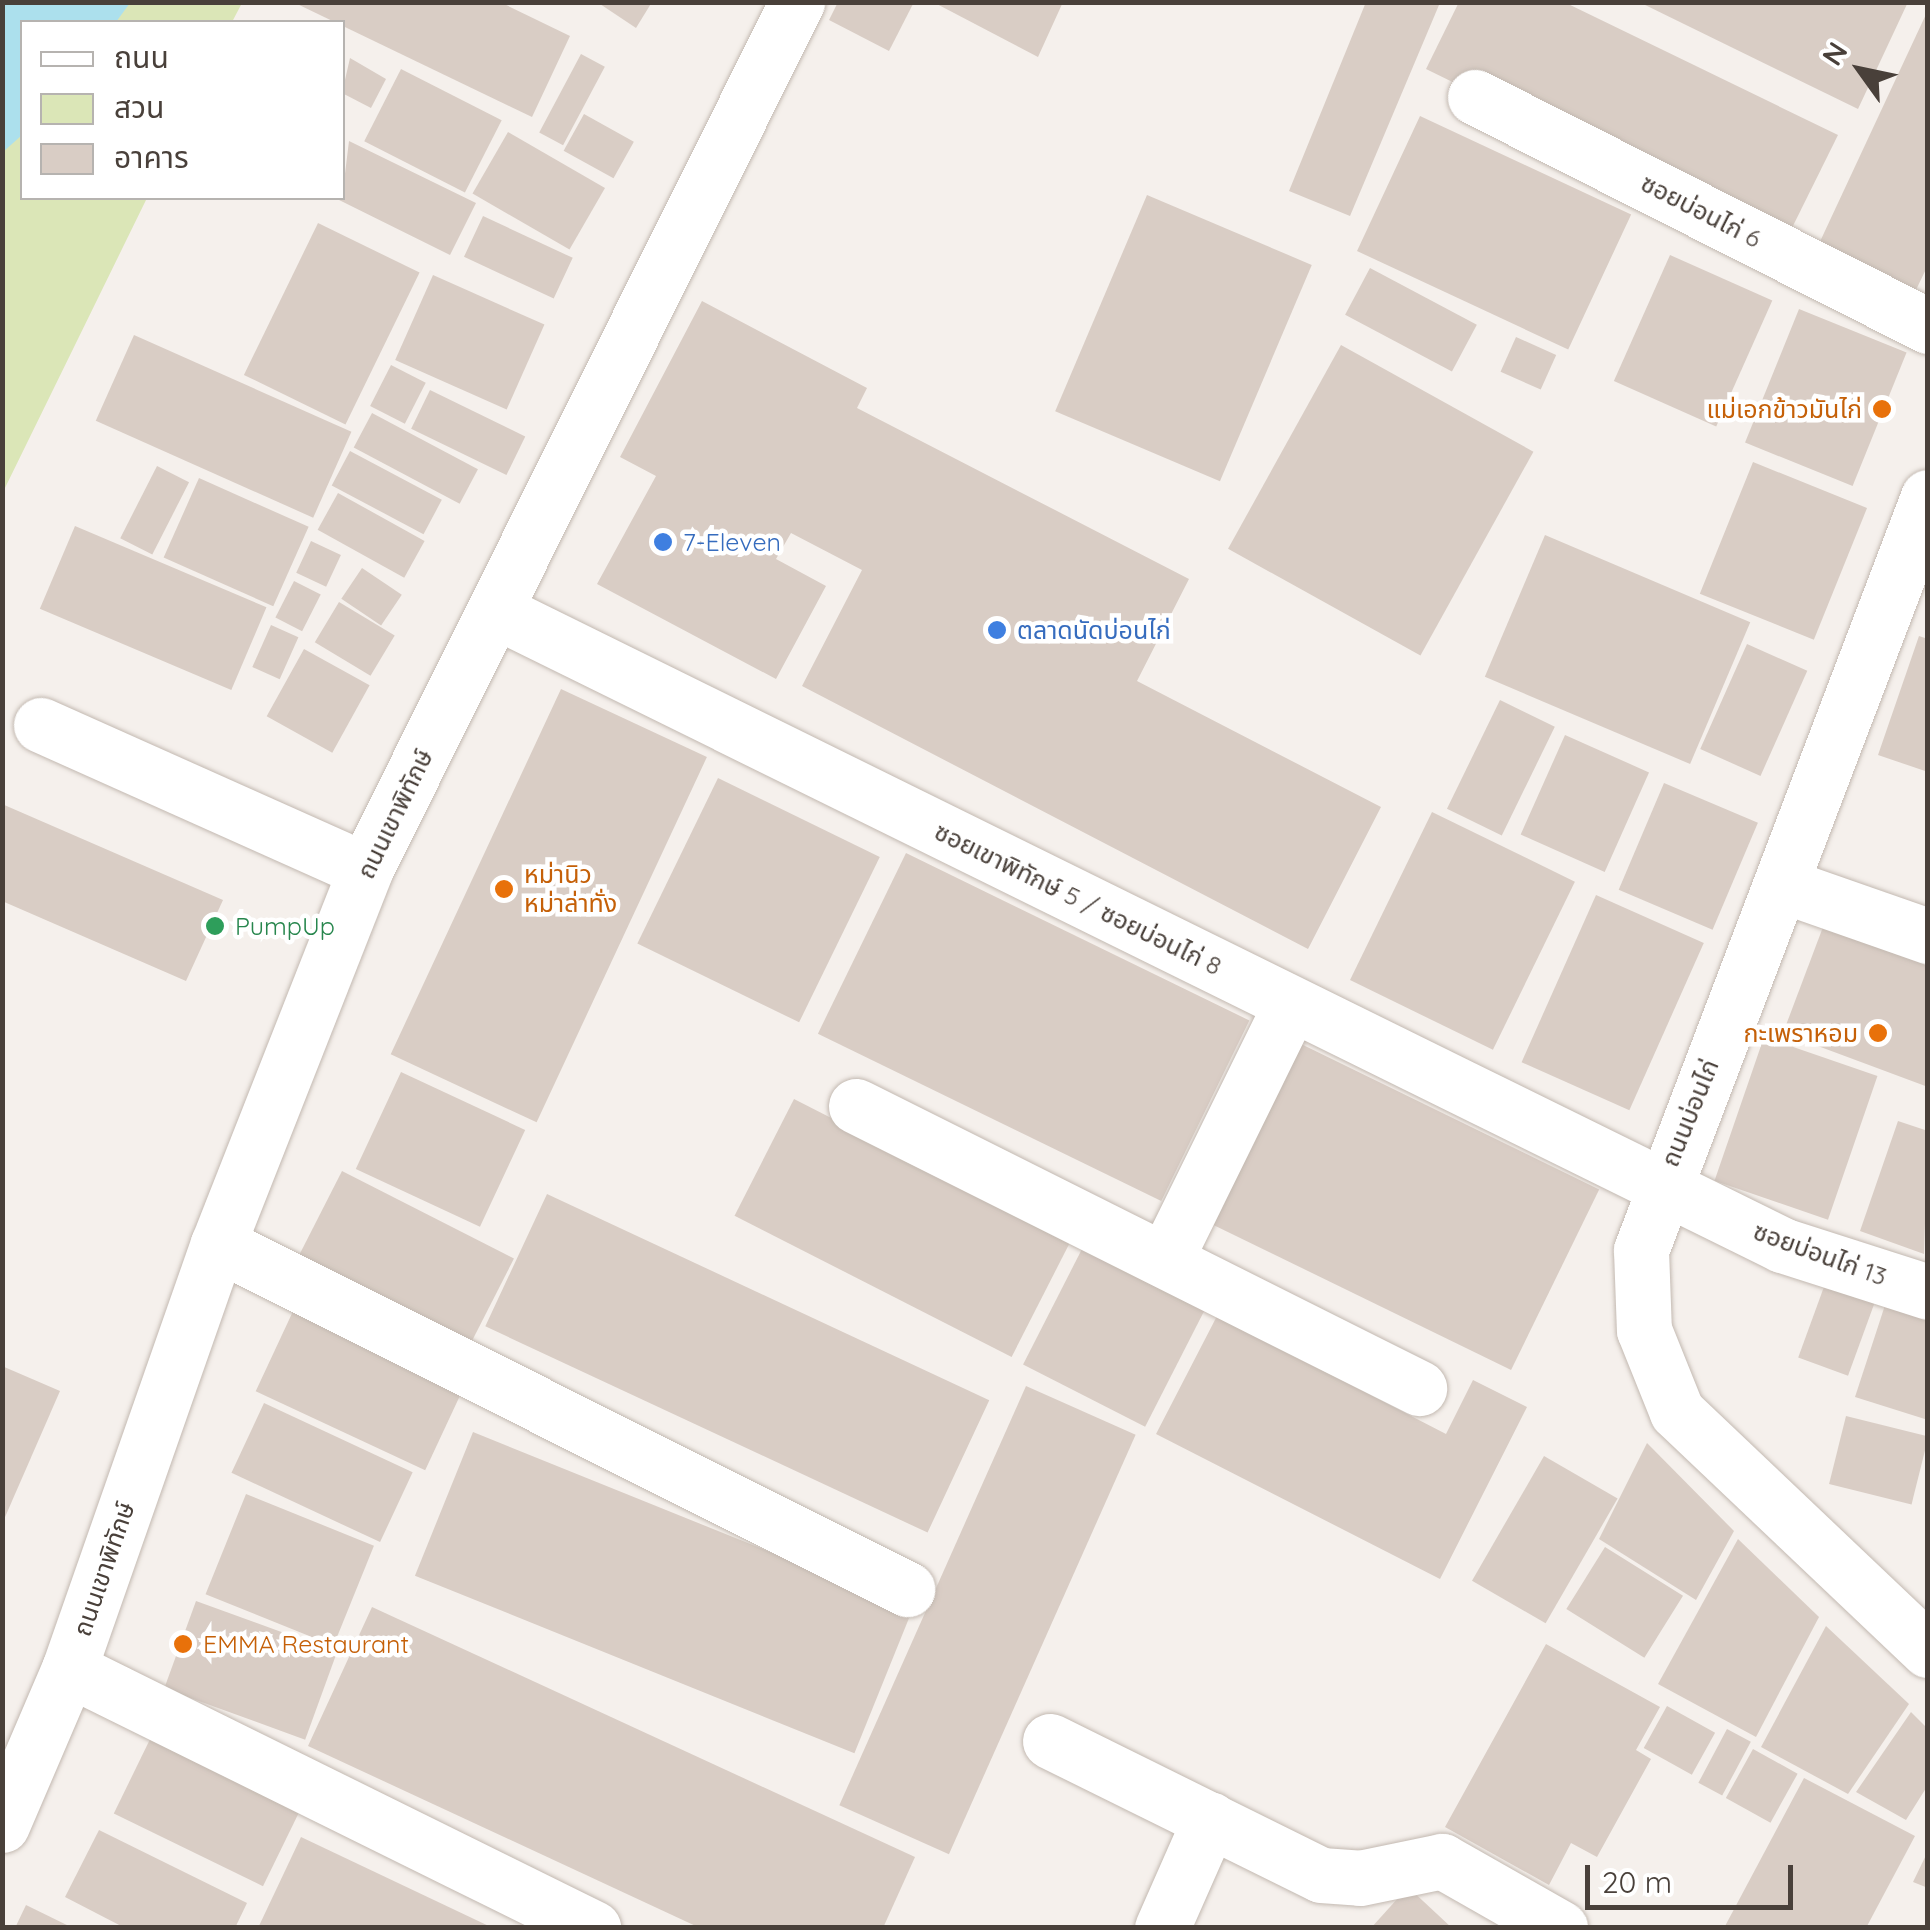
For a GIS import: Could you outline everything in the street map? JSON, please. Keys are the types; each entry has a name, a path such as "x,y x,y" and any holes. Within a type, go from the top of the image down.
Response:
{"street":[{"name":"ถนนเขาพิทักษ์","path":"2,1825 69,1669 218,1244 365,870 797,2"},
{"name":"ซอยบ่อนไก่ 6","path":"1474,97 1928,326"},
{"name":"ถนนบ่อนไก่","path":"1928,496 1909,606 1782,885 1660,1186 1641,1250 1644,1330 1676,1412 1928,1650"},
{"name":"ซอยเขาพิทักษ์ 5 / ซอยบ่อนไก่ 8","path":"496,612 1660,1186"},
{"path":"41,725 365,870"},
{"path":"1782,885 1928,936"},
{"path":"1165,1260 1290,1004"},
{"path":"856,1106 1418,1388"},
{"name":"ซอยบ่อนไก่ 13","path":"1660,1186 1782,1245 1928,1292"},
{"path":"218,1244 906,1588"},
{"path":"69,1669 593,1928"},
{"path":"1050,1741 1321,1875 1360,1878 1442,1861 1560,1928"},
{"path":"1162,1928 1210,1819"}],"green space":[{"path":"3,3 242,3 233,20 20,20 20,200 146,200 3,492"}],"water":[{"path":"3,2 130,3 117,20 20,20 20,137 3,152"}],"building":[{"path":"293,2 500,2 570,36 532,117 345,27 345,20 330,20"},
{"path":"597,2 652,2 636,28"},
{"path":"838,2 914,2 889,51 829,20"},
{"path":"933,2 1063,2 1038,57"},
{"path":"1366,2 1439,5 1350,216 1289,191"},
{"path":"1459,2 1564,2 1838,135 1784,244 1426,69"},
{"path":"1639,2 1908,2 1858,109"},
{"path":"1928,10 1928,265 1914,294 1817,248"},
{"path":"581,54 605,67 563,145 539,133"},
{"path":"350,58 386,79 371,108 345,95"},
{"path":"401,69 502,120 465,192 364,141"},
{"path":"584,114 634,142 613,178 564,151"},
{"path":"1420,116 1631,214 1568,350 1357,251"},
{"path":"508,132 605,188 569,249 472,193"},
{"path":"349,141 476,203 450,255 339,200 345,200"},
{"path":"1147,195 1312,265 1220,481 1055,411"},
{"path":"483,216 573,258 554,299 464,257"},
{"path":"318,223 420,273 345,424 244,375"},
{"path":"1670,255 1772,301 1716,427 1614,381"},
{"path":"1370,268 1477,325 1452,372 1345,315"},
{"path":"433,275 544,325 507,410 395,360"},
{"name":"ตลาดนัดบ่อนไก่","path":"702,301 867,388 857,408 1189,579 1137,681 1381,807 1308,949 802,686 862,570 791,533 776,559 826,586 776,679 597,584 656,476 620,457"},
{"path":"1799,309 1907,352 1853,486 1745,443"},
{"path":"134,335 351,432 313,518 96,421"},
{"path":"1516,337 1556,355 1541,390 1501,372"},
{"path":"1341,345 1533,452 1420,655 1228,549"},
{"path":"391,365 426,383 405,424 370,406"},
{"path":"430,390 525,436 506,475 411,429"},
{"path":"372,413 478,469 460,504 354,447"},
{"path":"350,451 442,500 424,534 332,485"},
{"path":"1753,462 1867,508 1814,640 1700,594"},
{"path":"157,466 189,482 152,555 120,538"},
{"path":"199,478 309,527 273,606 164,557"},
{"path":"338,493 425,541 404,578 318,530"},
{"path":"75,526 266,607 231,690 40,609"},
{"path":"1545,535 1750,622 1690,764 1485,677"},
{"path":"311,541 341,555 326,587 296,573"},
{"path":"362,568 402,595 381,626 341,599"},
{"path":"294,581 321,595 302,631 275,618"},
{"path":"339,602 395,635 371,676 315,642"},
{"path":"271,625 298,637 280,679 252,667"},
{"path":"1919,636 1928,639 1928,772 1878,755"},
{"path":"1747,644 1807,671 1761,776 1700,749"},
{"path":"304,649 370,685 332,753 267,716"},
{"path":"561,689 707,757 537,1122 391,1054"},
{"path":"1500,700 1555,727 1502,835 1447,809"},
{"path":"1565,735 1649,772 1605,872 1521,835"},
{"path":"718,778 880,857 799,1022 637,943"},
{"path":"1664,783 1758,823 1713,930 1619,890"},
{"path":"2,804 223,900 186,981 2,901"},
{"path":"1432,812 1575,882 1493,1050 1350,980"},
{"path":"906,853 1249,1020 1161,1201 818,1034"},
{"path":"1596,895 1704,943 1629,1110 1522,1062"},
{"path":"1823,927 1928,966 1928,1087 1783,1033"},
{"path":"1764,1037 1877,1076 1828,1220 1715,1181"},
{"path":"1299,1043 1599,1189 1511,1370 1211,1224"},
{"path":"401,1072 525,1130 480,1227 356,1169"},
{"path":"794,1099 1071,1240 1012,1357 735,1216"},
{"path":"1898,1121 1928,1131 1924,1254 1860,1231"},
{"path":"342,1171 514,1259 469,1347 297,1259"},
{"path":"547,1194 989,1400 928,1533 485,1326"},
{"path":"1083,1247 1205,1309 1145,1427 1023,1365"},
{"path":"1829,1273 1879,1291 1848,1376 1798,1358"},
{"path":"1888,1296 1928,1308 1928,1420 1855,1397"},
{"path":"295,1307 464,1386 425,1470 256,1391"},
{"path":"1217,1316 1446,1434 1473,1380 1527,1407 1440,1579 1156,1434"},
{"path":"2,1366 60,1391 2,1524"},
{"path":"1026,1386 1136,1435 949,1854 839,1805"},
{"path":"264,1403 413,1472 380,1542 231,1473"},
{"path":"1846,1416 1928,1436 1912,1504 1829,1484"},
{"path":"473,1432 912,1610 854,1753 415,1576"},
{"path":"1647,1443 1734,1531 1696,1600 1599,1539"},
{"path":"1544,1456 1618,1498 1546,1623 1472,1581"},
{"path":"246,1494 374,1546 333,1646 206,1594"},
{"path":"1738,1539 1819,1617 1756,1737 1658,1684"},
{"path":"1605,1547 1683,1596 1644,1658 1566,1609"},
{"path":"196,1601 337,1652 305,1740 164,1688"},
{"path":"372,1607 915,1857 883,1928 700,1928 308,1746"},
{"path":"1826,1626 1909,1704 1848,1794 1761,1747"},
{"path":"1546,1644 1660,1707 1636,1750 1651,1759 1597,1857 1571,1843 1549,1885 1445,1827"},
{"path":"1667,1706 1715,1733 1692,1775 1644,1748"},
{"path":"1911,1712 1928,1729 1928,1785 1906,1820 1856,1792"},
{"path":"155,1729 304,1802 263,1886 114,1813"},
{"path":"1727,1729 1751,1742 1722,1796 1698,1783"},
{"path":"1753,1749 1798,1774 1770,1823 1726,1798"},
{"path":"1804,1778 1915,1836 1866,1928 1724,1928"},
{"path":"99,1830 247,1903 235,1928 125,1928 65,1897"},
{"path":"301,1837 493,1928 258,1928"},
{"path":"1928,1851 1928,1888 1913,1882"},
{"path":"1408,1887 1452,1928 1371,1928"},
{"path":"26,1905 73,1928 15,1928"}],"place":[{"name":"แม่เอกข้าวมันไก่","path":"1882,409"},
{"name":"7-Eleven","path":"663,542"},
{"name":"ตลาดนัดบ่อนไก่","path":"997,630"},
{"name":"หม่านิว หม่าล่าทั่ง","path":"504,889"},
{"name":"PumpUp","path":"215,926"},
{"name":"กะเพราหอม","path":"1878,1033"},
{"name":"EMMA Restaurant","path":"183,1644"}]}
